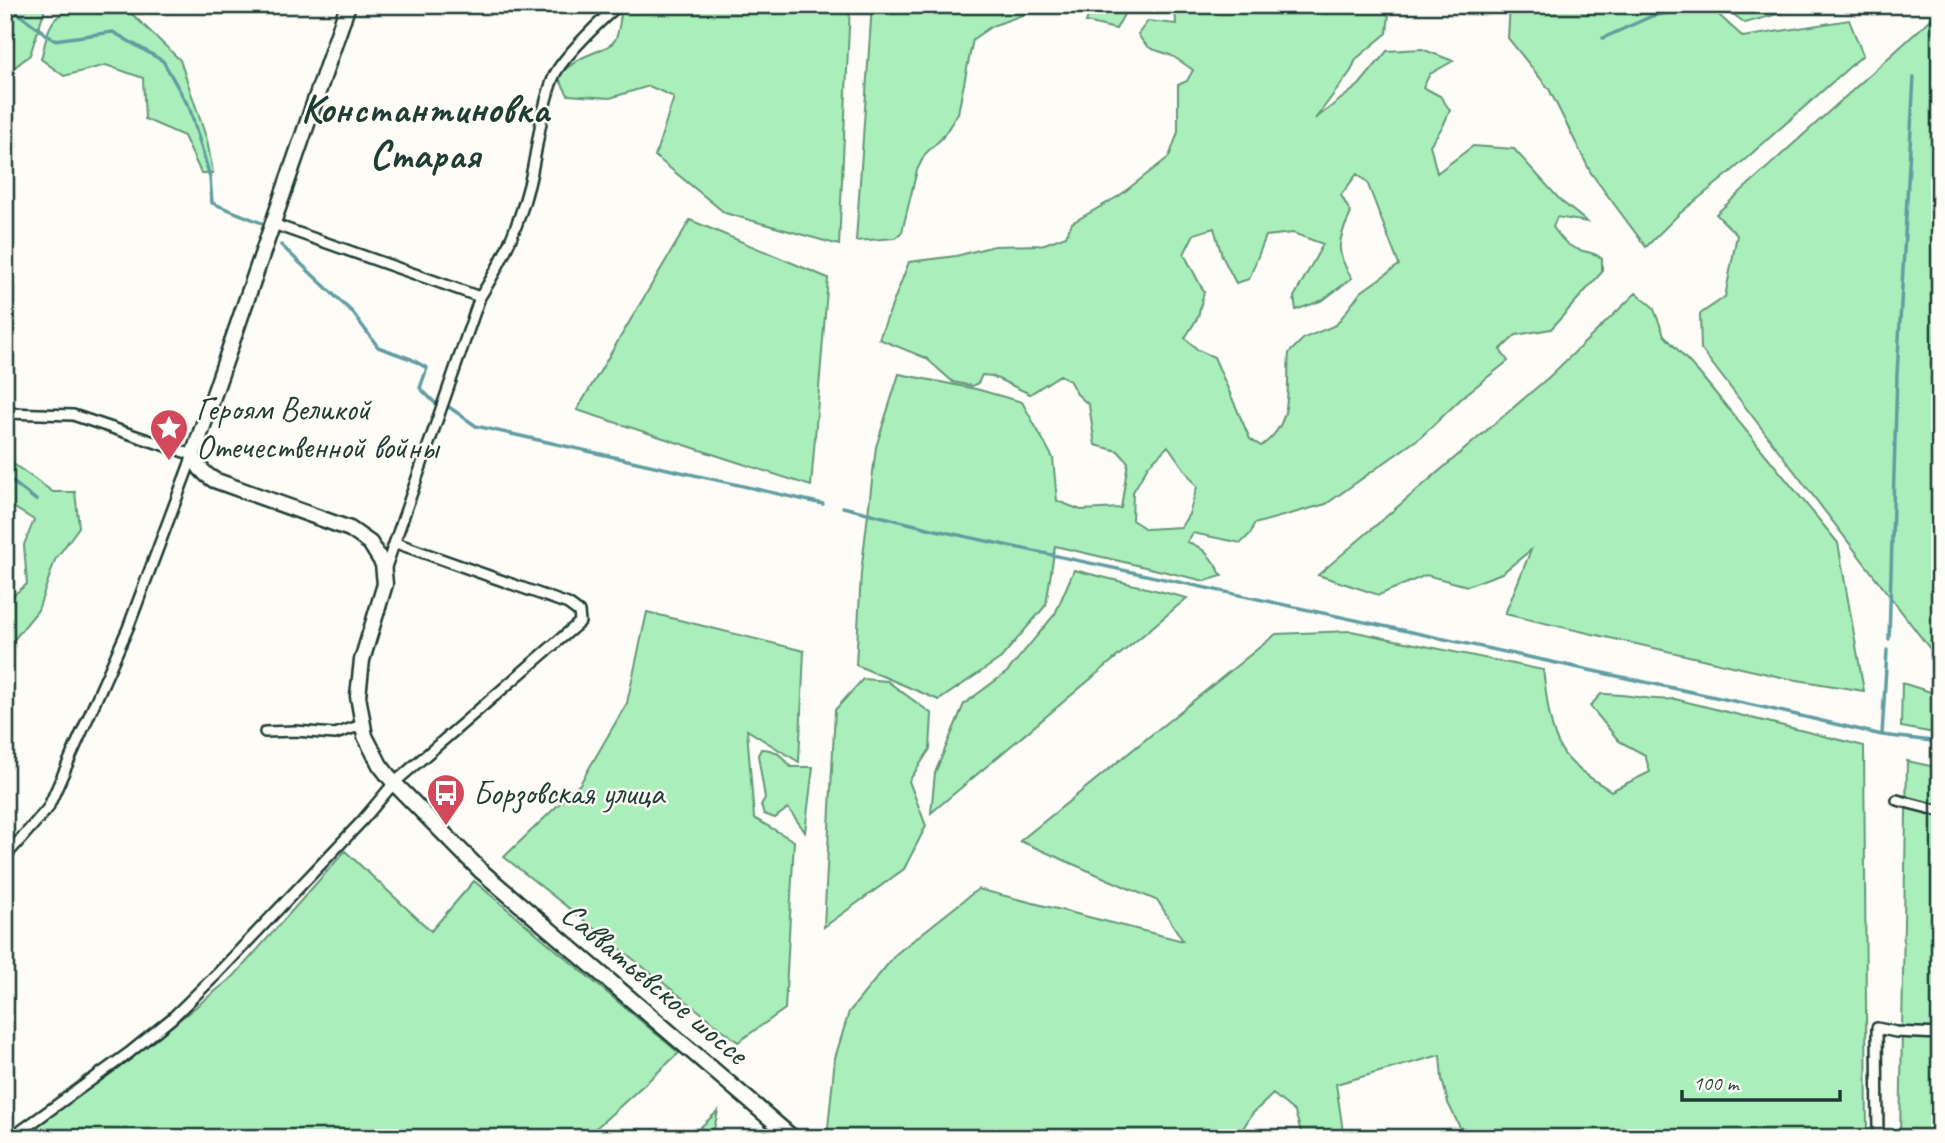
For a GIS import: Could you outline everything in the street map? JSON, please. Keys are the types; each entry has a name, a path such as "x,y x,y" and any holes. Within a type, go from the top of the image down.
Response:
{"main road":[{"path":"348,5 194,455 199,467 211,478 355,532 374,548 385,570"},
{"name":"Савватьевское шоссе","path":"385,570 385,587 359,674 358,704 362,725 374,756 394,783 481,871 793,1138"}],"street":[{"path":"385,570 480,297 501,264 529,186 538,135 555,73 594,27 619,5"},
{"path":"273,224 480,297"},
{"path":"5,413 73,415 194,455 128,628 48,808 5,857"},
{"path":"11,1138 129,1053 171,1019 218,974 362,821 394,783 580,622 580,615 568,604 396,543"},
{"path":"265,732 335,734 362,725"},
{"path":"1897,800 1940,811"},
{"path":"1878,1138 1877,1028 1896,1032 1940,1034"}],"green space":[{"path":"5,5 46,5 30,55 10,71 5,69"},
{"path":"640,5 850,5 839,245 725,213 655,156 674,97 649,86 610,98 568,95 557,75 579,60 613,43 618,33 621,13"},
{"path":"872,5 1050,5 992,26 973,39 958,113 942,138 925,154 917,170 902,232 895,238 856,241"},
{"path":"1092,5 1129,5 1116,29 1086,22"},
{"path":"1175,5 1382,5 1389,12 1387,33 1356,59 1351,71 1315,119 1359,85 1387,51 1422,49 1453,61 1430,74 1423,87 1440,96 1450,110 1430,145 1437,173 1473,146 1514,149 1561,201 1587,222 1557,217 1553,227 1571,247 1602,259 1602,272 1551,329 1516,335 1500,350 1508,361 1465,395 1422,436 1326,504 1254,524 1251,533 1241,543 1193,533 1187,542 1208,555 1222,576 1205,581 1055,546 1046,605 1001,658 939,700 856,665 861,573 876,447 899,374 976,389 1022,402 1053,458 1057,501 1081,510 1121,508 1128,462 1118,451 1095,445 1089,405 1077,394 1069,380 1060,375 1030,394 992,376 982,375 978,383 972,386 953,382 926,358 879,339 909,262 956,256 994,246 1042,245 1066,236 1072,223 1119,196 1169,157 1178,132 1178,85 1187,81 1193,70 1172,56 1149,47 1138,34 1148,21 1176,24","holes":["1357,174 1367,182 1399,265 1361,292 1336,325 1304,338 1289,353 1284,416 1272,437 1261,446 1250,439 1214,357 1198,350 1185,338 1198,317 1204,292 1184,254 1194,234 1214,228 1222,256 1236,283 1249,279 1266,236 1293,233 1323,244 1294,297 1296,310 1323,300 1352,278 1340,253 1343,231 1351,213 1341,195","1168,446 1197,487 1189,514 1181,527 1146,529 1132,520 1133,492 1148,466"]},
{"path":"1510,5 1708,5 1743,37 1849,20 1863,55 1732,171 1679,214 1646,247 1591,173 1549,89 1508,38"},
{"path":"1721,5 1810,5 1745,23"},
{"path":"91,6 132,14 180,60 207,140 213,173 201,173 184,136 145,119 143,78 106,65 64,76 41,59 54,20 67,12"},
{"path":"1940,11 1940,662 1701,349 1700,314 1725,297 1737,235 1716,214"},
{"path":"5,93 14,122 16,148 5,154"},
{"path":"690,220 828,278 811,486 577,410"},
{"path":"1636,293 1653,307 1664,335 1699,373 1838,543 1864,691 1785,678 1505,614 1531,550 1502,573 1467,586 1426,575 1379,595 1318,575 1549,377"},
{"path":"5,458 53,492 75,492 79,527 55,560 38,610 5,651 5,602 27,584 24,545 34,520 5,502"},
{"path":"1074,570 1187,598 931,813 935,773 964,704 1007,672 1055,614"},
{"path":"647,612 804,651 799,762 747,730 754,818 794,841 785,1009 738,1042 504,857 580,784 627,703"},
{"path":"1351,631 1543,670 1551,720 1561,749 1565,756 1590,778 1611,791 1650,772 1645,755 1619,741 1590,706 1601,694 1675,699 1864,746 1867,1138 1465,1138 1448,1103 1440,1055 1336,1084 1344,1138 1303,1138 1295,1112 1273,1094 1252,1114 1237,1138 827,1138 835,1058 849,1012 896,954 978,889 1183,941 1158,901 1020,841 1276,634"},
{"path":"863,679 887,681 932,714 930,749 909,781 926,826 904,869 824,927 835,710"},
{"path":"1902,683 1940,695 1940,734 1901,727"},
{"path":"761,749 778,754 791,767 813,767 805,832 788,808 775,818 764,814 761,805 765,798 758,755"},
{"path":"1907,761 1940,768 1940,1138 1900,1138"},
{"path":"345,851 431,931 474,881 679,1053 585,1138 21,1138 84,1076 136,1055 234,976"},
{"path":"718,1111 712,1138 689,1138"}],"waterway":[{"path":"1603,38 1652,16 1712,5"},
{"path":"9,7 54,40 113,32 163,61 190,109 210,177 212,203 264,224"},
{"path":"5,30 9,8"},
{"path":"1889,639 1897,374 1914,77"},
{"path":"281,245 353,313 378,347 427,368 420,388 435,403"},
{"path":"449,407 476,426 823,504"},
{"path":"5,476 36,500"},
{"path":"843,507 940,531 1882,735 1940,742"},
{"path":"1882,735 1887,650"}],"place":[{"name":"Героям Великой Отечественной войны","path":"169,462"},
{"name":"Борзовская улица","path":"446,827"}],"district":[{"name":"Константиновка Старая","path":"425,132"}]}
